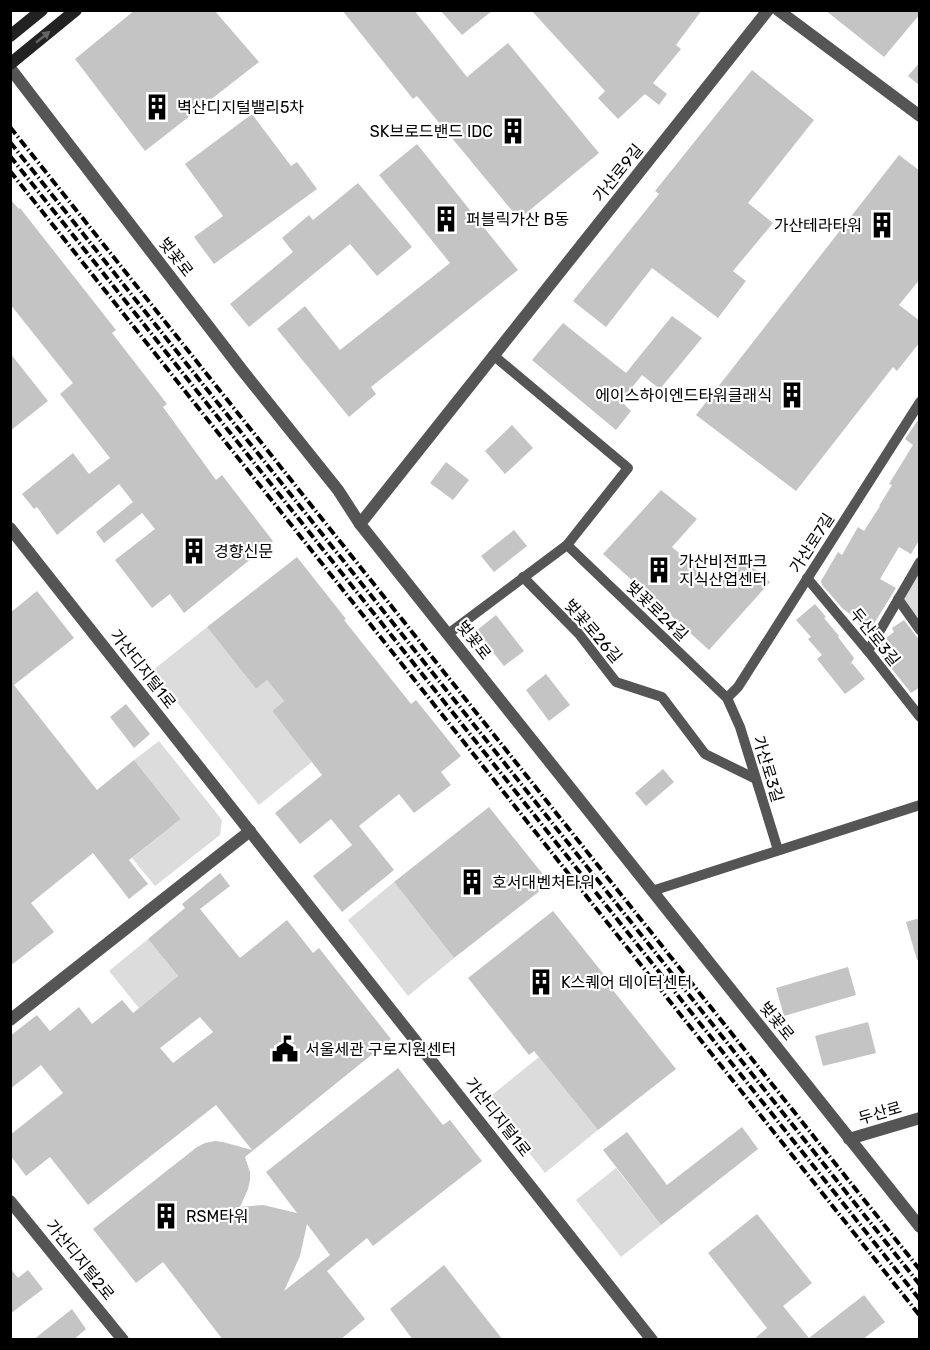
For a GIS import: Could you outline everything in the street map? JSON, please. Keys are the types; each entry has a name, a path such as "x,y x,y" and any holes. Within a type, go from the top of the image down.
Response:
{"main road":[{"path":"10,36 42,10"},
{"path":"10,64 76,10"}],"street":[{"name":"가산로9길","path":"360,524 768,10"},
{"path":"778,10 920,116"},
{"name":"벚꽃로","path":"10,68 242,370 338,490 360,524 920,1227"},
{"path":"448,634 567,545 628,468 494,356"},
{"name":"가산로7길","path":"727,698 738,687 920,402"},
{"name":"가산디지털1로","path":"10,528 652,1340"},
{"name":"벚꽃로24길","path":"567,545 727,698"},
{"path":"868,651 919,564"},
{"name":"벚꽃로26길","path":"523,577 579,634 616,682 662,696 705,753 756,779"},
{"name":"두산로3길","path":"807,578 920,717"},
{"path":"898,599 920,630"},
{"name":"가산로3길","path":"727,698 740,727 778,850"},
{"path":"652,891 920,805"},
{"path":"10,1020 250,831"},
{"name":"두산로","path":"849,1138 920,1118"},
{"name":"가산디지털2로","path":"10,1201 123,1340"}],"shaded area":[{"path":"920,567 919,630 898,599"},
{"path":"207,627 256,689 267,680 284,701 272,711 312,762 259,805 152,671"},
{"path":"159,741 222,820 220,835 155,886 132,858 181,819 134,760"},
{"path":"394,882 454,958 408,996 348,920"},
{"path":"148,939 178,976 139,1008 109,971"},
{"path":"539,1057 598,1130 545,1173 487,1099"},
{"path":"616,1168 661,1225 621,1257 576,1200"}],"building":[{"name":"벽산디지털밸리5차","path":"135,10 214,10 259,62 145,151 75,59"},
{"name":"SK브로드밴드 IDC","path":"342,10 414,10 467,77 508,43 599,153 519,219 417,96 413,99"},
{"path":"440,10 493,10 462,35"},
{"path":"531,10 702,10 676,45 681,49 653,83 667,94 659,105 645,94 618,119 598,98 605,91"},
{"path":"825,10 920,10 920,14 884,57"},
{"path":"920,62 920,86 908,76"},
{"path":"752,70 814,120 748,203 773,223 733,271 746,281 718,318 652,268 606,327 573,301 659,194 655,191"},
{"path":"252,114 291,166 297,162 317,189 214,264 194,237 223,216 185,164"},
{"name":"퍼블릭가산 B동","path":"417,144 518,270 371,387 376,394 349,417 277,329 305,306 340,350 450,263 379,175"},
{"path":"899,155 920,171 920,279 899,305 920,321 920,342 897,371 893,367 796,491 696,415"},
{"path":"358,183 412,247 377,276 350,244 249,327 230,304 293,252 282,238 309,215 313,220"},
{"path":"10,199 20,208 116,330 112,333 167,404 163,407 216,480 222,475 273,541 184,613 170,594 152,608 115,560 155,529 142,513 104,543 96,532 133,502 119,484 57,535 37,507 34,509 22,494 73,453 89,474 110,458 60,394 73,383 10,304"},
{"path":"672,316 702,338 660,389 642,375 621,401 631,411 616,430 532,360 563,323 626,373"},
{"path":"10,353 48,401 10,431"},
{"path":"920,417 920,539 911,554 899,547 880,579 896,588 867,635 858,623 859,620 843,609 821,581 838,552 842,555 858,527 864,531 880,506 892,485 889,484 913,445 905,439"},
{"path":"512,425 533,448 505,474 485,451"},
{"path":"446,462 469,480 453,500 430,483"},
{"name":"가산비전파크 지식산업센터","path":"661,490 697,519 672,547 717,586 742,558 770,582 709,650 603,554"},
{"path":"514,530 527,546 494,572 481,556"},
{"path":"297,557 411,704 416,700 461,756 441,772 451,785 414,813 399,794 359,826 394,870 342,912 313,876 352,845 331,819 300,844 275,813 322,775 272,711 284,701 267,680 256,689 207,627"},
{"path":"37,591 74,638 14,685 97,790 134,760 181,819 129,860 148,884 129,899 93,853 31,903 54,932 10,966 10,613"},
{"path":"815,604 854,658 850,665 852,663 865,679 845,694 817,659 822,655 808,639 811,637 796,620"},
{"path":"496,615 524,651 504,666 476,631"},
{"path":"904,620 920,641 920,687 911,693 877,650 883,640 894,632 892,628"},
{"path":"546,674 570,705 549,721 526,690"},
{"path":"126,704 150,734 134,748 110,717"},
{"path":"663,769 674,782 646,806 635,793"},
{"name":"호서대벤처타워","path":"489,807 550,883 454,958 394,882"},
{"path":"220,873 230,886 200,909 240,958 287,920 313,953 319,948 391,1039 245,1157 250,1180 240,1207 263,1205 297,1213 266,1172 398,1068 443,1125 450,1120 482,1161 373,1246 367,1238 327,1271 365,1319 340,1340 223,1340 163,1262 136,1283 93,1229 205,1143 223,1142 252,1150 216,1105 88,1205 50,1157 26,1176 10,1155 10,1135 63,1093 41,1065 10,1089 10,1036 37,1015 50,1031 79,1007 92,1024 122,1000 133,1013 178,976 148,939 185,908 182,904","holes":["200,1017 213,1032 173,1063 160,1048","307,1224 330,1255 284,1291 300,1256"]},
{"path":"553,911 676,1069 598,1130 534,1051 529,1055 468,978"},
{"path":"920,918 920,959 917,960 906,922"},
{"path":"848,967 856,995 784,1016 776,988"},
{"path":"868,1022 876,1053 823,1066 815,1036"},
{"path":"742,1127 758,1149 661,1225 603,1150 627,1132 667,1185"},
{"path":"757,1214 812,1283 783,1306 809,1338 864,1295 885,1322 862,1340 753,1340 767,1328 708,1253"},
{"path":"444,1265 503,1340 413,1340 390,1309"},
{"path":"10,1268 18,1278 28,1270 43,1289 10,1314"},
{"path":"72,1309 86,1329 73,1340 33,1340"}],"railway":[{"path":"10,127 920,1270"},
{"path":"10,142 920,1285"},
{"path":"10,156 920,1300"},
{"path":"10,171 920,1316"}],"place":[{"name":"벽산디지털밸리5차","path":"157,107"},
{"name":"SK브로드밴드 IDC","path":"513,131"},
{"name":"퍼블릭가산 B동","path":"446,219"},
{"name":"가산테라타워","path":"882,225"},
{"name":"에이스하이엔드타워클래식","path":"792,395"},
{"name":"경향신문","path":"194,551"},
{"name":"가산비전파크 지식산업센터","path":"659,570"},
{"name":"호서대벤처타워","path":"472,882"},
{"name":"K스퀘어 데이터센터","path":"541,982"},
{"name":"서울세관 구로지원센터","path":"285,1049"},
{"name":"RSM타워","path":"166,1216"}]}
